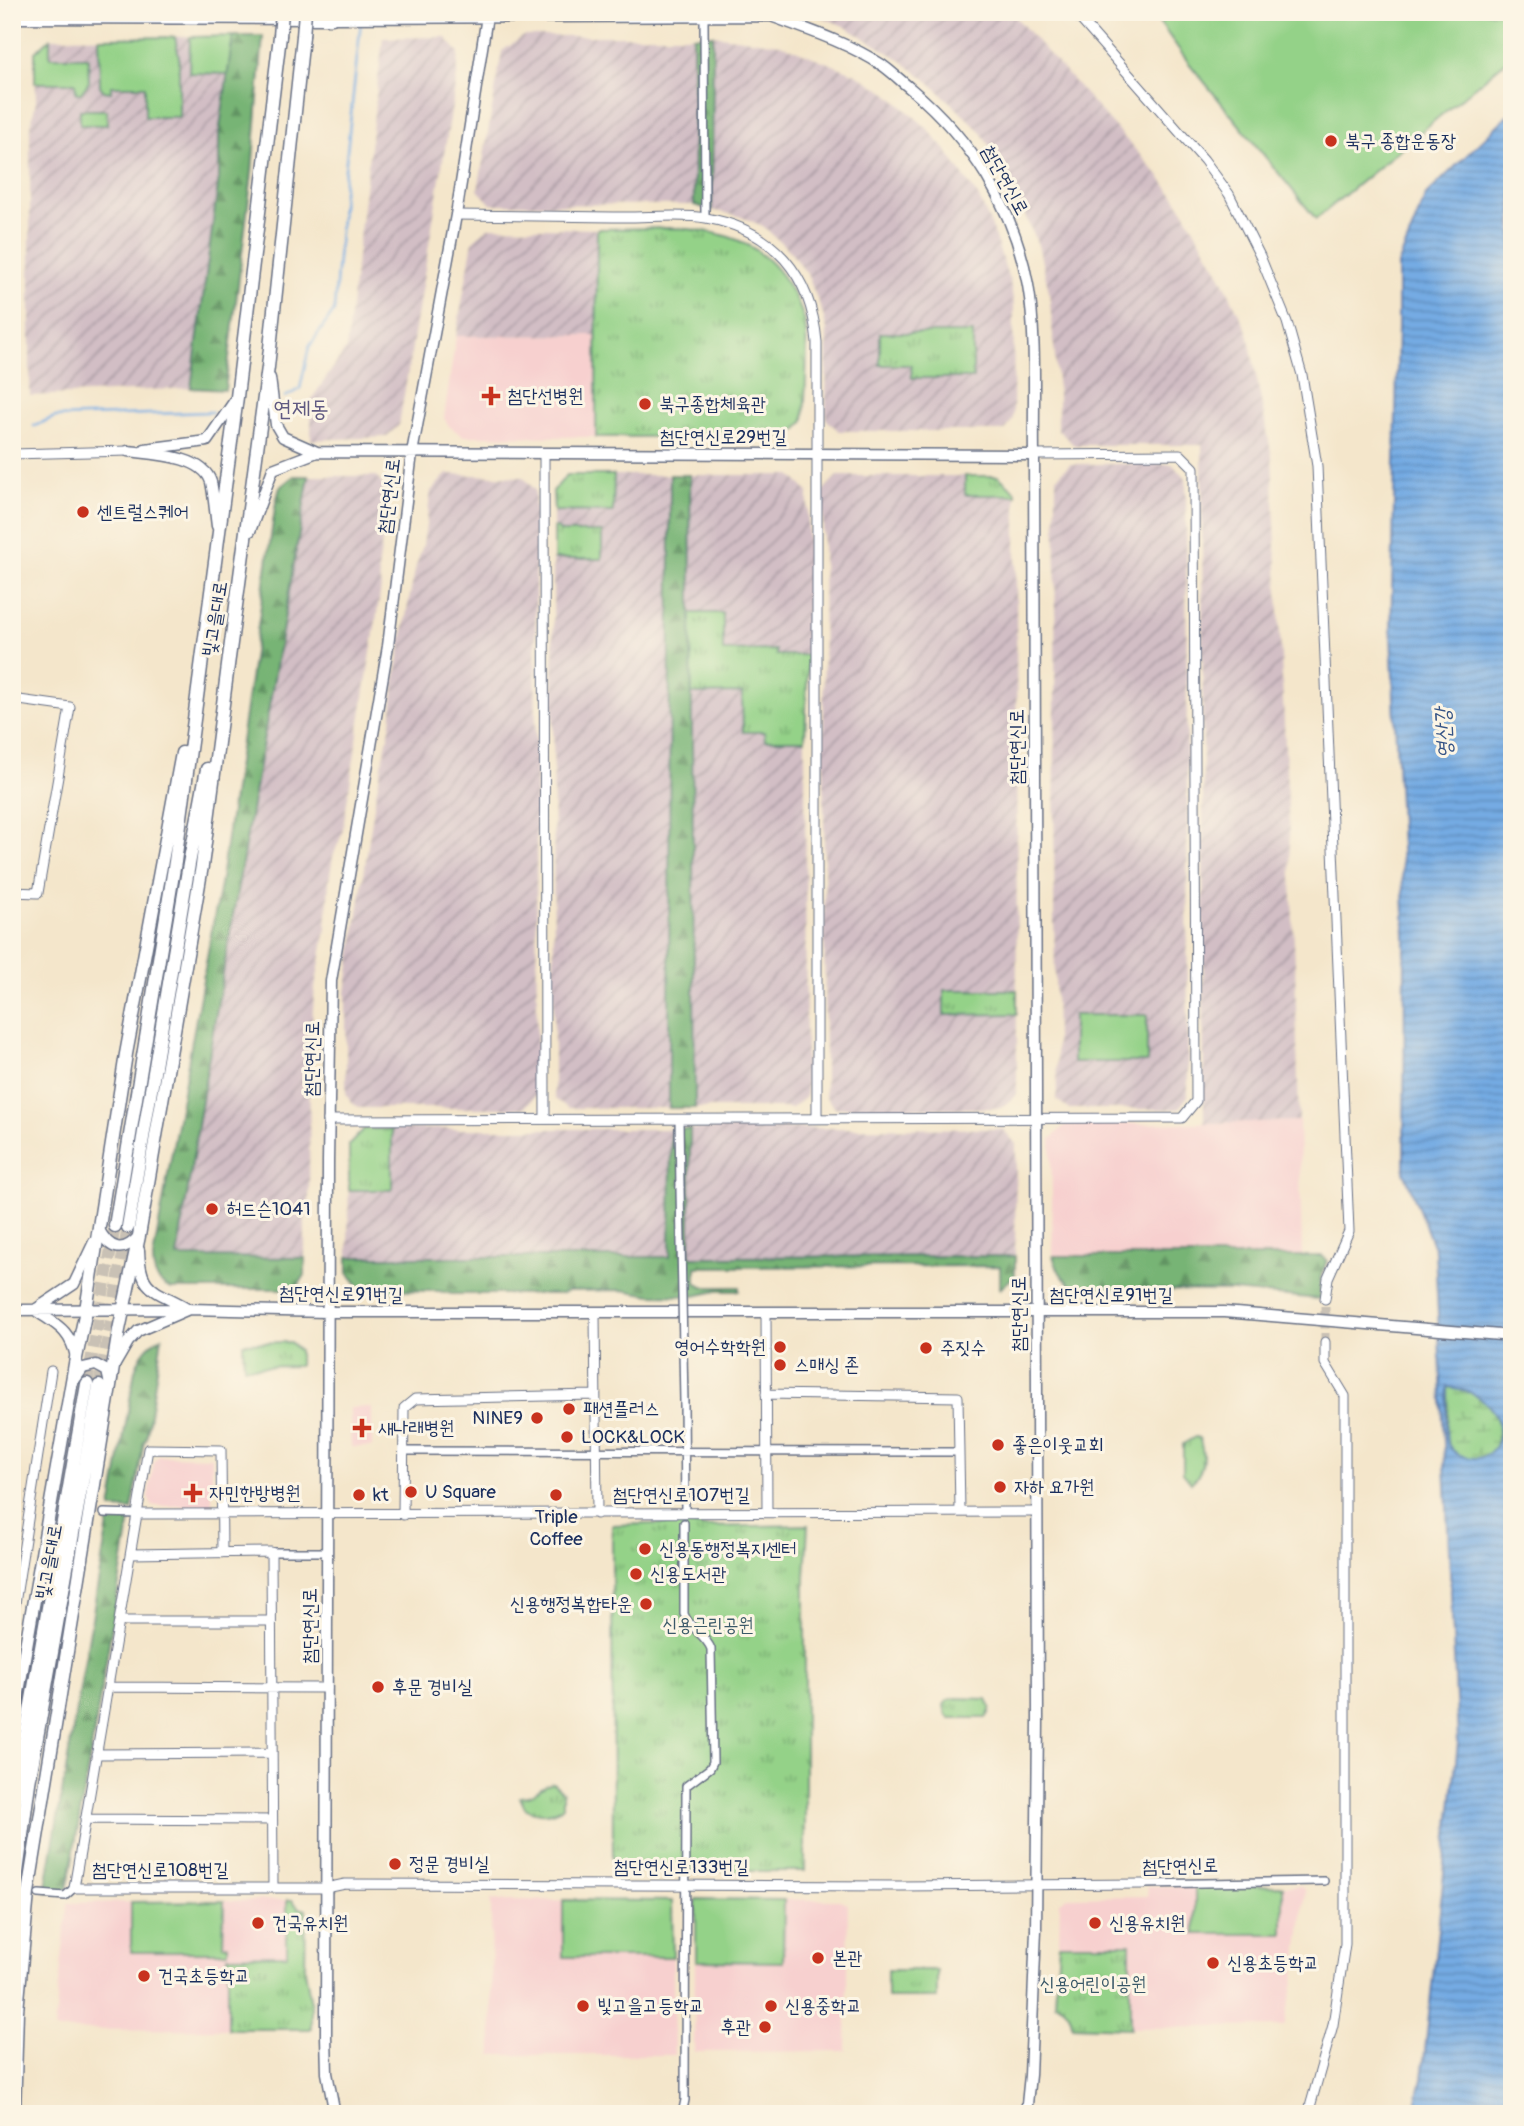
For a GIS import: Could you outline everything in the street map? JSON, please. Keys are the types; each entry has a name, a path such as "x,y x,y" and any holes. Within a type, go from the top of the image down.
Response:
{"main road":[{"name":"빛고을대로","path":"282,12 219,542 176,862 121,1226 230,650 268,367 305,12"},
{"path":"12,17 332,18"},
{"path":"12,1727 86,1310 126,1054 204,646"},
{"path":"14,2114 17,2011 28,1893 99,1386 114,1366 139,1236 202,866 230,650"},
{"name":"빛고을대로","path":"12,1814 99,1386"},
{"name":"빛고을대로","path":"12,1910 29,1783 99,1386"}],"street":[{"path":"1074,12 1204,160 1229,194 1274,289 1287,322 1302,375 1317,466 1349,1231 1328,1278 1325,1299"},
{"name":"첨단연신로","path":"335,2114 327,2066 326,1888 328,1120 331,981 388,646 412,453 457,215 487,14"},
{"name":"첨단연신로","path":"332,18 393,19 487,14 771,16 832,38 883,66 932,107 955,130 985,173 1006,211 1020,253 1028,287 1031,321 1034,455 1037,1885 1030,2075 1026,2114"},
{"path":"704,16 705,217"},
{"path":"12,174 12,402"},
{"path":"457,215 705,217 752,233 776,249 804,285 815,321 817,342 817,1118"},
{"path":"268,367 276,425 283,437 317,452"},
{"path":"12,454 128,450 206,441 237,397"},
{"path":"128,450 184,459 197,465 210,479 219,542"},
{"path":"245,544 273,469 317,452"},
{"name":"첨단연신로29번길","path":"317,452 1034,455"},
{"path":"544,454 545,1119"},
{"path":"328,1120 1182,1118 1196,1101 1194,468 1180,454 1034,455"},
{"path":"12,699 71,707 38,893 12,892"},
{"path":"679,1119 685,1452 684,1614 688,1622 708,1640 711,1649 713,1758 710,1768 686,1786 687,1991 685,2100 682,2114"},
{"path":"99,1230 105,1241 114,1247 131,1245 139,1236"},
{"path":"76,1358 72,1341 65,1332 34,1310 74,1284 99,1230"},
{"path":"139,1236 140,1269 145,1284 189,1309"},
{"path":"114,1366 138,1331 189,1309"},
{"name":"첨단연신로91번길","path":"12,1310 1224,1312 1512,1336"},
{"path":"595,1313 597,1514"},
{"path":"765,1313 767,1513"},
{"path":"1308,2114 1333,2025 1345,1944 1345,1396 1325,1363 1325,1342"},
{"path":"72,1384 83,1368 96,1365 107,1371 99,1386"},
{"path":"12,1623 16,1582 51,1371"},
{"path":"766,1394 958,1396 960,1511"},
{"path":"402,1515 404,1408 415,1399 595,1395"},
{"name":"첨단연신로108번길","path":"222,1553 221,1450 148,1449 74,1888 326,1888"},
{"path":"402,1451 959,1452"},
{"name":"첨단연신로107번길","path":"327,1514 597,1514 684,1518 767,1513 1037,1511"},
{"path":"104,1513 327,1514"},
{"path":"271,1552 273,1887"},
{"path":"131,1554 327,1552"},
{"path":"120,1621 271,1621"},
{"path":"109,1687 327,1688"},
{"path":"96,1754 272,1753"},
{"path":"85,1819 272,1820"},
{"name":"첨단연신로","path":"1037,1885 1324,1881"},
{"name":"첨단연신로133번길","path":"326,1888 345,1885 1037,1885"},
{"path":"40,1894 65,1896 74,1888"}],"shaded area":[{"path":"809,12 1011,12 1160,177 1181,206 1221,276 1248,333 1272,457 1295,964 1299,1121 1204,1123 1202,445 1074,445 1058,430 1058,391 1049,291 1038,245 1007,174 980,131 927,80 896,57 844,26"},
{"path":"713,35 780,44 856,74 887,93 926,127 948,153 979,198 1010,282 1014,304 1013,419 1005,431 839,431 826,419 827,330 807,274 789,250 763,226 739,216 712,210"},
{"path":"233,36 219,134 219,177 191,388 30,396 30,130 36,101 35,52 51,38"},
{"path":"524,36 693,36 694,205 491,204 478,190 502,51"},
{"path":"445,37 459,53 457,76 399,425 386,437 311,440 311,400 346,349 383,38"},
{"path":"489,227 597,229 596,335 456,336 473,241"},
{"path":"596,335 596,437 463,436 449,426 444,418 456,336"},
{"path":"1070,464 1172,464 1186,478 1188,1096 1178,1109 1069,1109 1057,1100 1054,917 1056,478"},
{"path":"447,474 523,477 535,490 537,1094 524,1108 361,1108 351,1103 346,1093 346,992 408,605 423,545 431,491"},
{"path":"567,475 670,475 669,1108 568,1108 555,1099 554,1095 553,491"},
{"path":"690,475 791,475 808,492 805,736 806,1096 792,1108 695,1108"},
{"path":"309,476 376,476 389,493 378,570 381,587 342,834 333,856 326,929 315,988 310,1040 309,1204 305,1220 305,1258 177,1257 214,1025"},
{"path":"837,476 998,476 1016,492 1017,1094 1001,1108 835,1108 825,1096 823,491"},
{"path":"1299,1121 1302,1256 1053,1256 1051,1139 1065,1125"},
{"path":"364,1129 671,1129 670,1257 348,1257 349,1145"},
{"path":"690,1129 1003,1129 1016,1144 1015,1256 690,1257"},
{"name":"새나래병원","path":"372,1407 372,1447 351,1447 350,1408"},
{"path":"159,1456 212,1457 212,1503 209,1506 152,1506 148,1497 154,1462"},
{"name":"신용초등학교","path":"1148,1886 1301,1886 1305,1891 1294,1982 1284,2026 1130,2028 1130,1944 1059,1944 1060,1902 1068,1897 1147,1896"},
{"name":"신용중학교","path":"696,1899 840,1900 848,1904 846,2051 694,2052"},
{"name":"건국초등학교","path":"287,1900 287,1955 228,1956 228,2029 54,2030 68,1903"},
{"name":"빛고을고등학교","path":"491,1900 672,1901 674,2055 492,2055"}],"green space":[{"name":"북구 종합운동장","path":"1152,12 1512,12 1512,56 1316,219 1188,62"},
{"path":"713,35 712,210 694,205 693,36"},
{"path":"233,36 228,74 189,73 190,37"},
{"path":"233,36 263,36 252,173 225,390 191,388 219,177 219,134"},
{"path":"175,37 179,57 179,117 145,117 145,86 111,86 111,92 104,91 100,86 99,38"},
{"path":"50,39 50,57 88,57 89,82 81,93 76,93 75,83 35,83 35,52"},
{"path":"80,110 107,110 107,125 80,125"},
{"path":"670,228 705,231 737,240 764,256 787,283 800,307 807,346 804,421 786,436 596,437 597,229"},
{"path":"880,333 973,333 973,378 912,378 911,365 880,365"},
{"path":"567,475 614,475 613,512 554,511 553,491"},
{"path":"670,475 690,475 695,1108 669,1108"},
{"path":"294,476 309,476 214,1025 177,1257 305,1258 305,1275 298,1286 286,1289 171,1289 156,1277 153,1258 221,879 276,502 280,487"},
{"path":"965,476 998,476 1016,495 965,495"},
{"path":"554,528 561,532 602,532 602,559 554,559"},
{"path":"691,613 723,613 723,651 776,650 776,655 808,655 805,740 765,740 764,732 743,732 742,693 692,694"},
{"path":"944,990 1017,990 1017,1014 944,1015"},
{"path":"1073,1015 1147,1015 1147,1062 1073,1062"},
{"path":"364,1129 392,1129 392,1190 349,1190 349,1145"},
{"path":"671,1129 690,1129 690,1257 1015,1256 1015,1275 1000,1289 1000,1266 696,1267 696,1282 702,1287 739,1287 739,1291 717,1291 694,1296 651,1295 622,1290 568,1291 561,1294 452,1294 439,1291 362,1290 348,1273 348,1257 670,1257"},
{"path":"1053,1256 1322,1256 1327,1260 1321,1276 1319,1299 1233,1291 1077,1289 1062,1275"},
{"path":"162,1337 132,1510 111,1509 135,1370 145,1350"},
{"path":"290,1342 299,1351 299,1366 244,1367 243,1343"},
{"path":"1448,1387 1472,1394 1488,1405 1496,1418 1498,1432 1495,1445 1487,1455 1476,1459 1461,1456 1449,1446 1446,1434"},
{"path":"1195,1437 1199,1438 1201,1444 1203,1462 1191,1483 1183,1473 1183,1444"},
{"path":"109,1519 130,1519 69,1880 67,1889 62,1892 45,1892"},
{"name":"신용근린공원","path":"684,1523 702,1527 808,1525 805,1577 805,1871 613,1871 612,1525"},
{"path":"955,1698 987,1699 989,1713 986,1718 950,1718 946,1715 944,1705"},
{"path":"553,1783 563,1792 563,1807 544,1813 525,1808 520,1797"},
{"path":"1283,1886 1283,1934 1195,1934 1195,1887"},
{"path":"696,1899 784,1900 783,1962 696,1961"},
{"path":"287,1900 292,1900 299,1908 306,1910 305,1970 311,2003 311,2029 228,2029 228,1956 287,1955"},
{"path":"563,1900 672,1901 673,1957 563,1957"},
{"path":"224,1901 223,1945 228,1945 228,1952 131,1952 131,1902"},
{"name":"신용어린이공원","path":"1059,1944 1130,1944 1130,2028 1072,2026 1068,2011 1055,2003"},
{"path":"887,1970 937,1970 937,1998 887,1998"}],"water":[{"name":"영산강","path":"1512,111 1512,2114 1414,2114 1422,2079 1458,1742 1435,1251 1404,1171 1405,934 1391,634 1398,265 1426,195","holes":["1448,1387 1471,1393 1487,1404 1496,1417 1499,1431 1496,1443 1489,1453 1478,1458 1456,1453 1448,1445 1446,1438"]}],"waterway":[{"path":"285,397 300,389 309,347 334,311 344,179 361,21"},
{"path":"34,426 55,417 212,412"}],"tunnel":[{"path":"87,1384 115,1226"},
{"path":"99,1386 128,1227"},
{"path":"1325,1299 1325,1342"}],"place":[{"name":"북구 종합운동장","path":"1331,141"},
{"name":"첨단선병원","path":"491,396"},
{"name":"북구종합체육관","path":"645,404"},
{"name":"센트럴스퀘어","path":"83,512"},
{"name":"허드슨1041","path":"212,1209"},
{"name":"영어수학학원","path":"780,1347"},
{"name":"주짓수","path":"926,1348"},
{"name":"스매싱 존","path":"780,1365"},
{"name":"패션플러스","path":"569,1409"},
{"name":"NINE9","path":"537,1418"},
{"name":"새나래병원","path":"362,1428"},
{"name":"LOCK&LOCK","path":"567,1437"},
{"name":"좋은이웃교회","path":"998,1445"},
{"name":"자하 요가원","path":"1000,1487"},
{"name":"U Square","path":"411,1492"},
{"name":"자민한방병원","path":"193,1493"},
{"name":"kt","path":"359,1495"},
{"name":"Triple Coffee","path":"556,1495"},
{"name":"신용동행정복지센터","path":"645,1549"},
{"name":"신용도서관","path":"636,1574"},
{"name":"신용행정복합타운","path":"646,1604"},
{"name":"후문 경비실","path":"378,1687"},
{"name":"정문 경비실","path":"395,1864"},
{"name":"건국유치원","path":"258,1923"},
{"name":"신용유치원","path":"1095,1923"},
{"name":"본관","path":"818,1958"},
{"name":"신용초등학교","path":"1213,1963"},
{"name":"건국초등학교","path":"144,1976"},
{"name":"빛고을고등학교","path":"583,2006"},
{"name":"신용중학교","path":"771,2006"},
{"name":"후관","path":"765,2027"}],"district":[{"name":"연제동","path":"301,408"}]}
